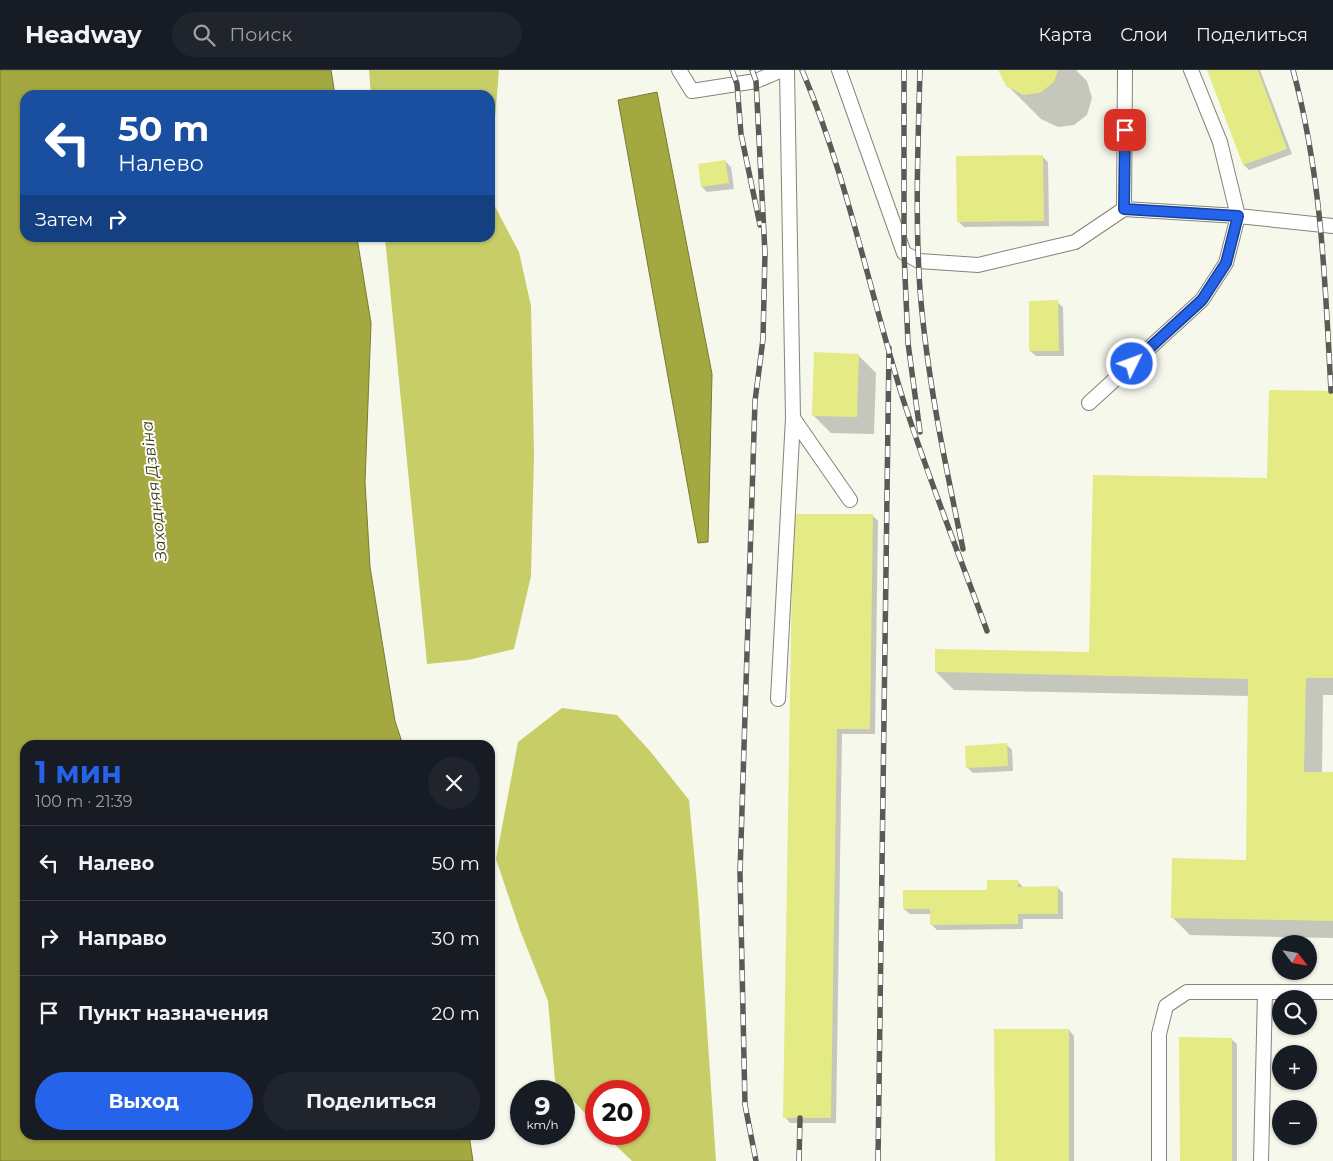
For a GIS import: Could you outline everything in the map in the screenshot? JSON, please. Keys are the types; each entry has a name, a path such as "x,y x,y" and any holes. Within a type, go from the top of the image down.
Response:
{"lane":[{"path":"679,70 692,91 756,81 782,70"},
{"path":"778,699 793,418 786,70"},
{"path":"839,70 904,253 919,261 978,265 1075,242 1124,209 1238,216 1333,226"},
{"path":"1124,209 1125,70"},
{"path":"1089,403 1202,300 1226,263 1238,216 1220,142 1191,70"},
{"path":"793,418 850,500"},
{"path":"1159,1161 1159,1034 1166,1006 1187,992 1333,992"},
{"path":"1262,1161 1265,992"}],"green space":[{"path":"369,70 499,70 495,119 495,90 371,90"},
{"path":"495,206 519,252 531,306 534,454 531,576 514,649 468,660 427,664 385,242 495,242"},
{"path":"562,708 617,715 650,751 689,800 698,895 716,1161 632,1161 615,1145 650,1145 650,1080 585,1080 585,1113 575,1102 575,1080 555,1080 548,1001 520,930 496,859 518,742"}],"water":[{"name":"Заходняя Дзвіна","path":"0,70 331,70 334,90 20,90 20,242 358,242 371,323 365,482 370,567 395,721 401,740 20,740 20,1140 470,1140 473,1161 0,1161"},
{"path":"657,92 712,374 708,542 698,543 618,100"}],"building":[{"path":"998,70 1058,70 1054,82 1040,93 1023,95 1006,86"},
{"path":"1207,70 1258,70 1287,149 1243,165"},
{"path":"1043,155 1044,221 957,222 956,156"},
{"path":"725,160 729,183 701,187 698,164"},
{"path":"1058,300 1059,351 1029,351 1029,301"},
{"path":"814,352 859,354 857,417 812,416"},
{"path":"1269,390 1333,391 1333,678 1306,678 1304,772 1333,772 1333,921 1171,918 1172,858 1246,860 1248,679 935,672 935,649 1089,652 1093,475 1267,478"},
{"path":"793,514 873,514 870,729 837,729 831,1118 783,1118"},
{"path":"1007,743 1008,766 966,768 965,746"},
{"path":"987,880 1018,880 1018,887 1058,886 1058,914 1018,914 1018,924 930,925 930,909 903,909 903,890 987,890"},
{"path":"994,1029 1069,1029 1069,1161 995,1161"},
{"path":"1179,1037 1232,1038 1232,1161 1180,1161"}],"railway":[{"path":"732,70 737,84 741,134 760,225"},
{"path":"752,70 756,81 765,253 763,339 755,401 740,873 745,1105 756,1161"},
{"path":"802,70 818,110 845,192 903,399 987,631"},
{"path":"904,70 904,253 908,343 920,432"},
{"path":"920,70 917,208 920,290 932,388 963,549"},
{"path":"1293,70 1303,110 1321,230 1331,391"},
{"path":"878,1161 889,348"},
{"path":"799,1161 800,1118"}],"route":[{"path":"1125,130 1124,209 1238,216 1226,263 1202,300 1132,364"}]}
